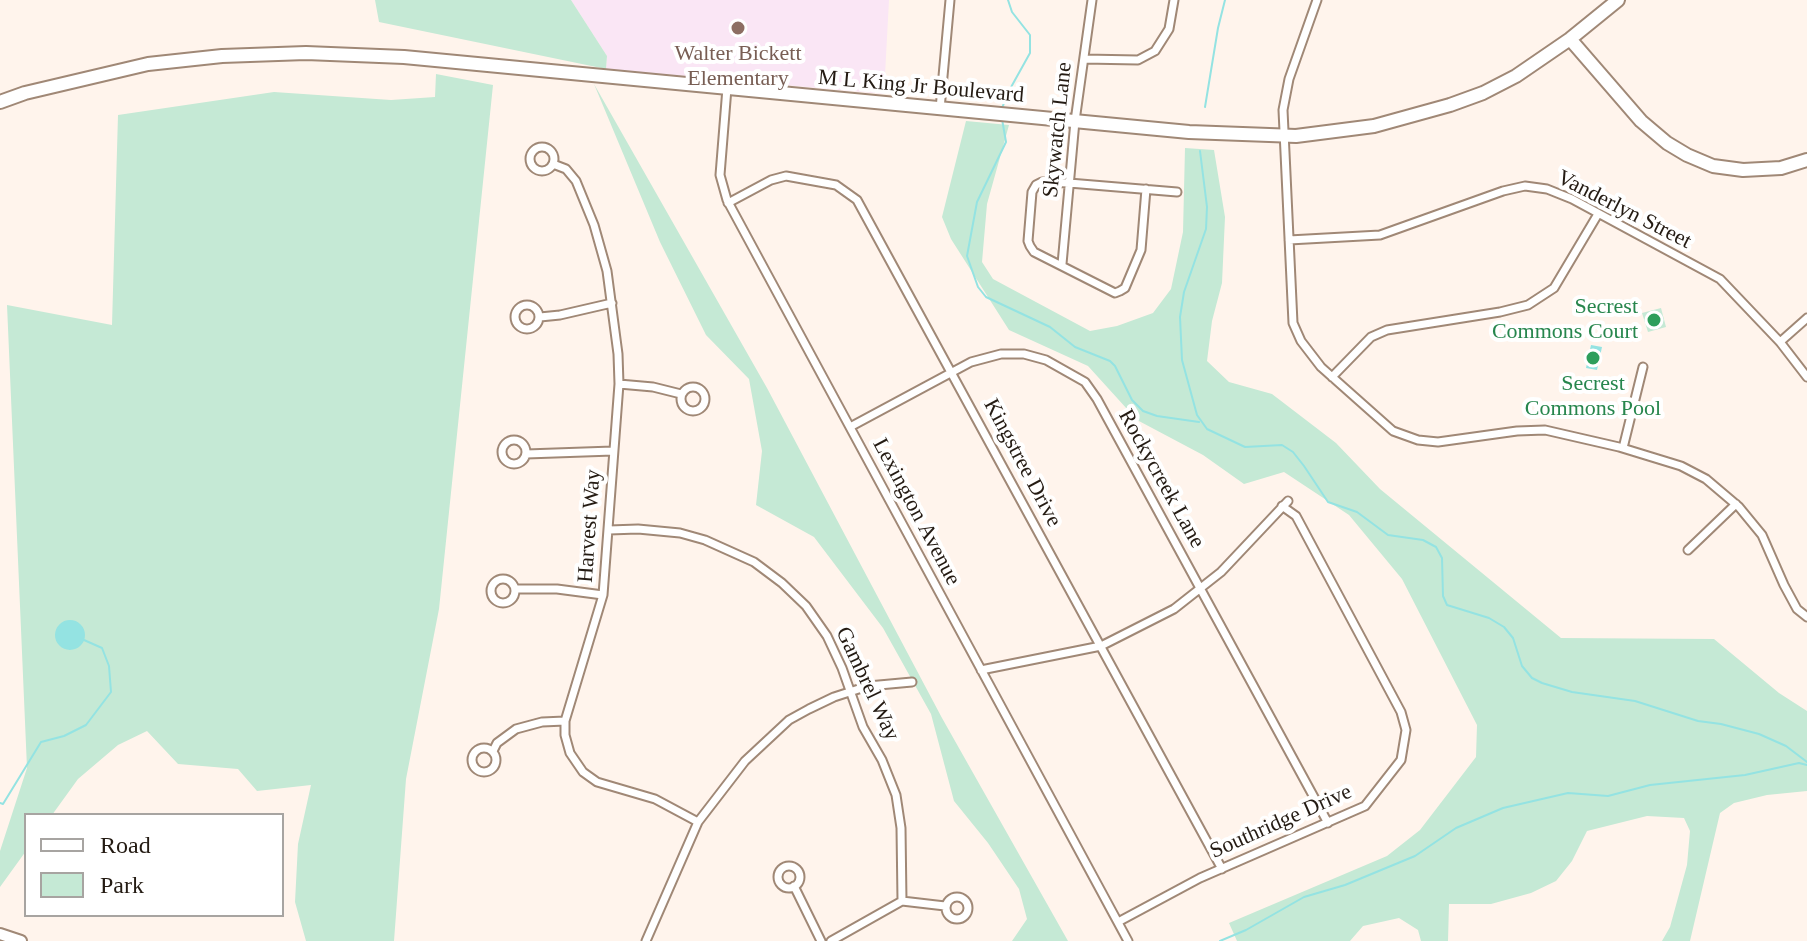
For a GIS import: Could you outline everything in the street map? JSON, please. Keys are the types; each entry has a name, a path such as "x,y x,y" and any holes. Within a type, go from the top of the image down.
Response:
{"main road":[{"name":"M L King Jr Boulevard","path":"0,102 25,93 148,64 222,56 306,53 404,57 1239,136 1285,136 1374,126 1450,105 1516,76 1570,39 1618,0"},
{"path":"1570,39 1641,121 1687,155 1713,166 1743,170 1781,168 1807,160"},
{"path":"0,934 21,941"}],"street":[{"path":"940,109 950,0"},
{"name":"Skywatch Lane","path":"1062,264 1075,121 1092,0"},
{"path":"1084,59 1123,62 1138,60 1155,51 1169,29 1174,0"},
{"path":"1317,0 1289,79 1283,110 1293,323 1301,341 1332,377 1393,431 1418,440 1438,442 1545,430 1623,448 1681,466 1706,479 1736,504 1762,535 1797,609 1807,617"},
{"name":"Lexington Avenue","path":"727,88 720,175 728,203 1128,941"},
{"name":"Harvest Way","path":"553,164 566,169 586,201 607,271 619,384 603,595 593,637 565,721"},
{"name":"Kingstree Drive","path":"728,203 771,180 786,176 836,185 847,190 863,210 1222,869"},
{"path":"1146,189 1141,250 1125,288 1115,293 1034,252 1028,241 1032,192 1042,182 1069,183 1146,189 1177,192"},
{"name":"Vanderlyn Street","path":"1289,240 1380,235 1503,191 1525,186 1547,189 1720,279 1780,342 1807,377"},
{"path":"1332,377 1371,337 1387,330 1528,305 1554,288 1598,214"},
{"path":"540,317 612,303"},
{"path":"1780,342 1807,318"},
{"name":"Rockycreek Lane","path":"850,427 971,362 1001,354 1024,354 1046,360 1085,382 1328,823"},
{"path":"1623,448 1643,367"},
{"path":"619,384 653,387 681,394"},
{"path":"526,454 613,451"},
{"name":"Southridge Drive","path":"1118,922 1222,869 1365,806 1401,760 1406,730 1401,712 1296,516 1285,503 1221,572 1201,589"},
{"path":"1688,550 1736,504"},
{"name":"Gambrel Way","path":"609,530 680,533 716,544 754,562 806,606 827,636 863,727 882,760 896,795 901,828 902,901"},
{"path":"515,589 557,589 603,595"},
{"path":"981,670 1101,646 1174,609 1201,589"},
{"path":"646,941 698,822 745,761 789,720 834,697 868,686 912,682"},
{"path":"493,751 497,743 516,729 542,722 565,721 570,753 583,772 597,782 655,799 698,822"},
{"path":"794,886 821,941"},
{"path":"831,941 902,901 945,906"}],"shaded area":[{"name":"Walter Bickett Elementary","path":"571,0 889,0 884,94 606,69 607,56"}],"green space":[{"path":"375,0 571,0 607,56 606,69 379,22"},
{"path":"436,74 493,85 439,609 406,779 394,941 306,941 295,902 298,844 311,785 257,791 238,769 178,764 147,731 118,745 78,779 53,813 24,813 24,854 0,887 0,851 27,768 7,305 112,325 118,115 274,92 391,100 435,97"},
{"path":"594,84 767,388 942,718 1068,941 1012,941 1027,919 1019,889 954,801 931,714 883,628 814,537 756,505 762,451 749,379 706,335 660,242"},
{"path":"966,121 1009,125 987,204 982,262 993,279 1090,331 1117,326 1153,313 1171,289 1183,232 1185,148 1214,150 1225,217 1222,283 1212,321 1207,361 1229,382 1272,394 1336,443 1380,489 1561,638 1714,639 1779,693 1807,711 1807,791 1767,795 1734,803 1720,813 1690,941 1662,941 1670,927 1687,865 1690,831 1684,818 1647,816 1587,831 1572,861 1556,881 1531,893 1491,904 1449,904 1448,941 1421,941 1418,930 1399,918 1363,926 1350,941 1237,941 1229,923 1387,856 1420,830 1476,757 1477,725 1402,579 1349,515 1284,472 1244,484 1203,455 1137,420 1088,366 1009,330 951,239 942,217"},
{"name":"Secrest Commons Court","path":"1661,308 1666,327 1648,332 1642,313"}],"water":[{"name":"Secrest Commons Pool","path":"1591,345 1602,347 1597,370 1586,368"},
{"path":"70,620 81,624 85,635 81,646 70,650 59,646 55,635 59,624"}],"waterway":[{"path":"1002,108 1030,53 1030,35 1012,12 1008,0"},
{"path":"1205,107 1225,0"},
{"path":"1002,119 1006,142 977,202 967,256 978,287 986,297 1050,327 1075,347 1110,361 1132,400 1143,411 1199,422"},
{"path":"1200,151 1207,207 1206,229 1184,292 1180,317 1182,360 1197,415 1207,429 1245,447 1282,445 1293,452 1328,502 1357,512 1388,535 1423,540 1436,547 1442,558 1443,596 1447,605 1489,618 1504,627 1513,638 1522,666 1532,678 1572,692 1635,701 1698,721 1759,734 1786,746 1807,762"},
{"path":"0,803 3,804 41,742 64,736 86,725 111,692 109,666 102,648 84,640"},
{"path":"1220,941 1304,897 1345,885 1415,856 1456,828 1503,808 1568,793 1608,796 1650,785 1745,775 1799,763 1807,765"}],"place":[{"name":"Walter Bickett Elementary","path":"738,28"},
{"name":"Secrest Commons Court","path":"1654,320"},
{"name":"Secrest Commons Pool","path":"1593,358"}]}
